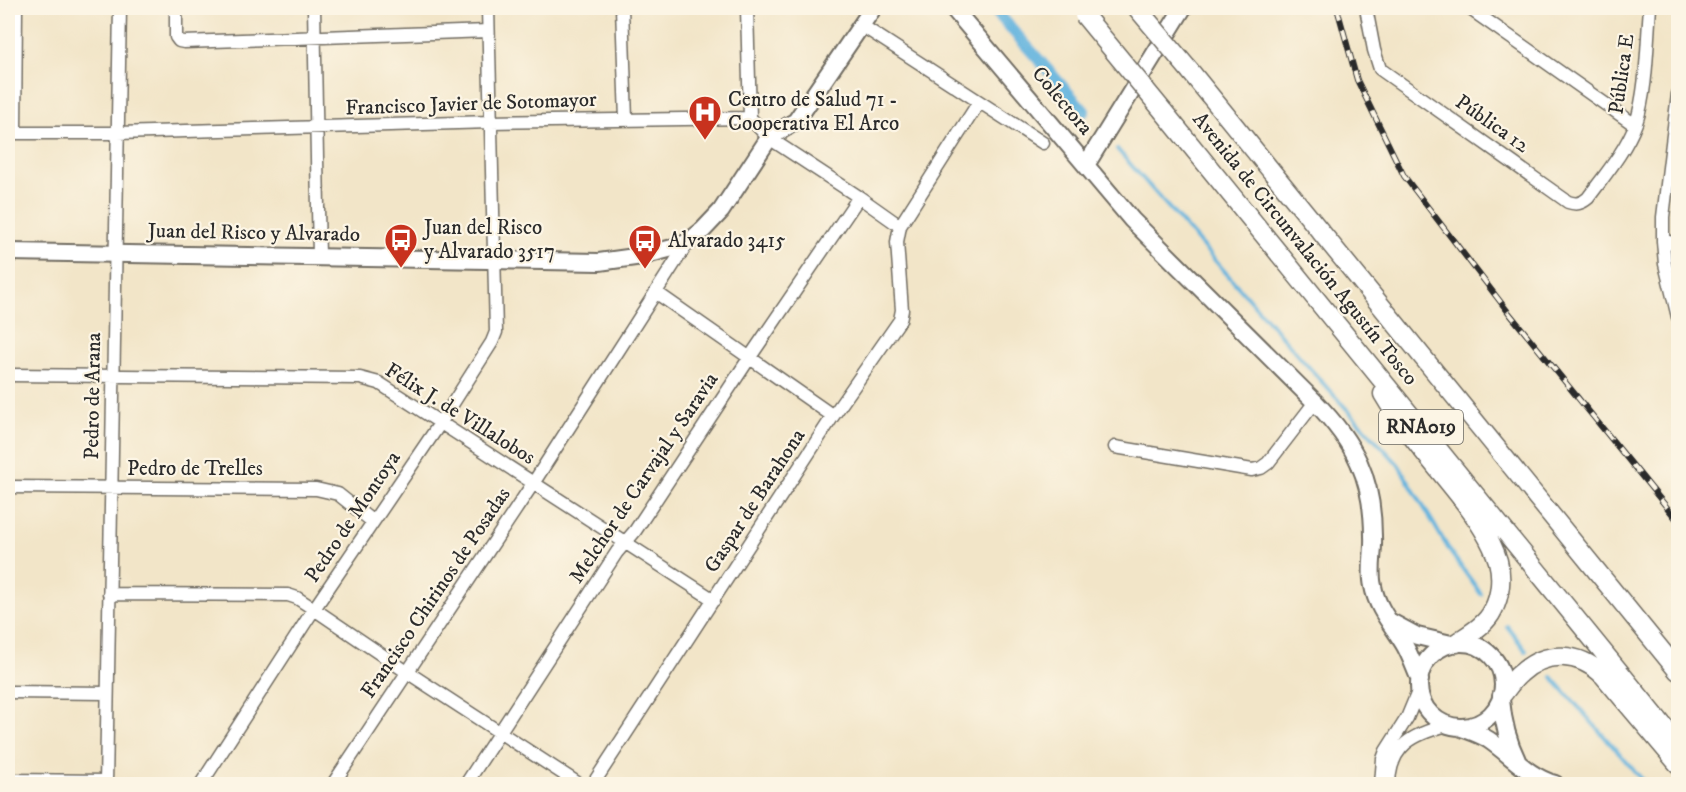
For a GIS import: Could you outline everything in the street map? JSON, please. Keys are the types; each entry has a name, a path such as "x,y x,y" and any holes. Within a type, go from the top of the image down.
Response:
{"highway":[{"name":"Avenida de Circunvalación Agustín Tosco","path":"1137,8 1678,671"},
{"name":"Avenida de Circunvalación Agustín Tosco","path":"1082,11 1678,744"},
{"path":"1357,349 1396,416 1471,511 1488,538 1496,557 1500,582 1493,612 1479,627 1453,643"},
{"path":"1501,698 1519,674 1535,663 1547,658 1558,657 1581,660 1603,675 1678,764"}],"main road":[{"path":"769,138 796,121 873,8"},
{"name":"Colectora","path":"953,8 1086,165 1183,8"},
{"name":"Juan del Risco y Alvarado","path":"8,252 599,262 642,256 680,246 703,230 721,211 769,138"},
{"path":"1086,165 1132,220 1315,402 1341,430 1353,448 1364,470 1372,509 1374,537 1372,586 1376,598 1405,647 1420,684 1421,697 1428,711 1434,717 1452,726 1488,739 1540,779 1555,784"},
{"path":"1388,620 1417,636 1477,645 1493,657 1499,666 1503,685 1497,708 1485,719 1467,727 1452,726"},
{"path":"1420,684 1426,662 1440,648 1453,643"},
{"path":"1501,698 1505,732 1519,763"}],"street":[{"path":"11,133 16,8"},
{"name":"Pedro de Arana","path":"106,783 120,8"},
{"path":"176,8 176,37 179,41 489,31"},
{"path":"314,8 319,257"},
{"name":"Pedro de Montoya","path":"201,784 314,609 441,422 492,342 496,332 488,8"},
{"path":"622,8 626,119"},
{"path":"747,8 750,118 769,138 900,226 979,102"},
{"name":"Pública 12","path":"1366,8 1380,69 1568,202 1577,204 1584,202"},
{"path":"1469,8 1635,125"},
{"name":"Pública E","path":"1584,202 1618,156 1635,125 1643,91 1650,8"},
{"path":"861,25 1043,143"},
{"path":"1678,94 1663,217 1665,264 1678,317"},
{"name":"Francisco Javier de Sotomayor","path":"11,133 118,133 491,122 750,118"},
{"name":"Melchor de Carvajal y Saravia","path":"466,784 617,552 635,531 859,197"},
{"name":"Gaspar de Barahona","path":"593,784 833,416 900,320 902,309 897,242 900,226"},
{"name":"Francisco Chirinos de Posadas","path":"333,784 534,482 688,242"},
{"path":"1663,242 1678,244"},
{"path":"657,292 833,416"},
{"name":"Félix J. de Villalobos","path":"8,375 360,378 379,383 714,600"},
{"path":"1115,447 1252,470 1261,468 1268,463 1315,402"},
{"name":"Pedro de Trelles","path":"8,487 316,489 338,494 373,522"},
{"path":"109,594 288,596 297,598 579,784"},
{"path":"1381,784 1386,751 1407,718 1420,684"},
{"path":"8,692 107,693"},
{"path":"1389,784 1393,762 1403,745 1421,733 1452,726"},
{"path":"15,781 106,783"}],"waterway":[{"path":"993,8 1084,111"},
{"path":"1117,149 1329,390 1398,464 1451,553 1481,594"},
{"path":"1507,626 1526,651"},
{"path":"1552,677 1646,784"}],"railway":[{"path":"1337,8 1357,80 1404,176 1509,313 1678,521"}],"place":[{"name":"Centro de Salud 71 - Cooperativa El Arco","path":"705,141"},
{"name":"Juan del Risco y Alvarado 3517","path":"401,269"},
{"name":"Alvarado 3415","path":"645,270"}]}
